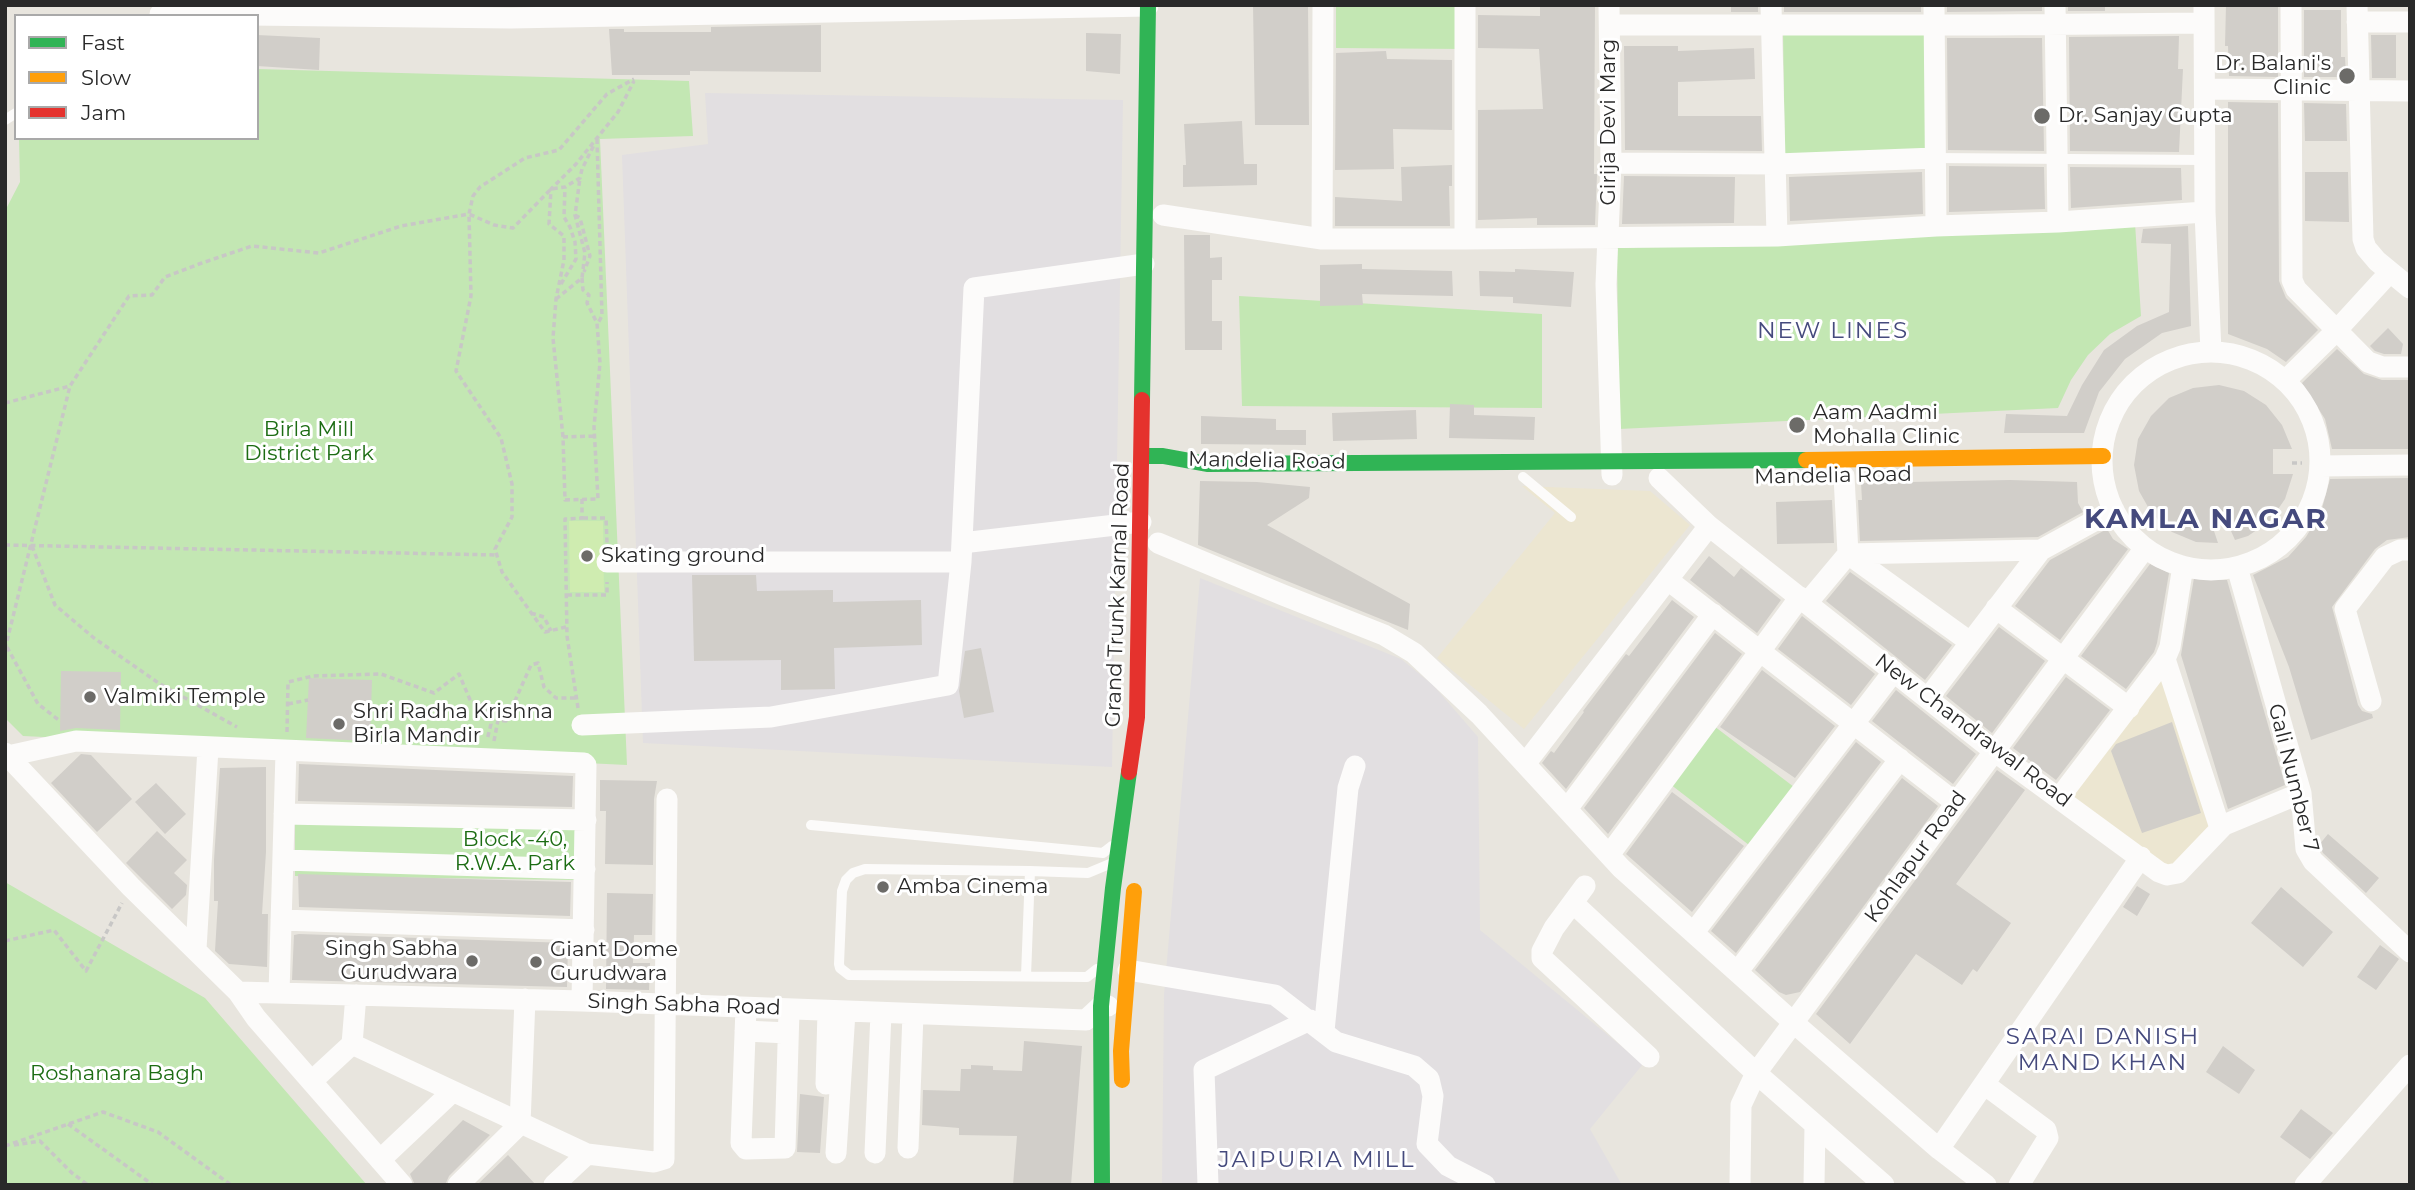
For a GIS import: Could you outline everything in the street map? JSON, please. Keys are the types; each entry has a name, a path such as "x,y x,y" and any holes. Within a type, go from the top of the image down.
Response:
{"main road":[{"path":"1163,5 1163,75"},
{"name":"Grand Trunk Karnal Road","path":"1102,1185 1101,1006 1119,840 1138,717 1154,538 1143,456 1148,6"},
{"path":"1143,456 1163,456"},
{"name":"Mandelia Road","path":"1163,456 1207,464 1612,474 2098,467"},
{"name":"Mandelia Road","path":"1163,456 1207,472 1574,478"},
{"path":"1653,478 1685,478"},
{"path":"1122,1091 1121,1051 1135,876"}],"street":[{"path":"1322,239 1323,5"},
{"path":"1465,5 1465,239"},
{"path":"2291,5 2292,280 2296,289 2336,331 2375,366 2410,367"},
{"path":"164,12 511,12 1148,6"},
{"path":"2055,14 2058,222"},
{"path":"1609,15 2204,14 2205,212 2211,352"},
{"path":"2410,22 2357,14 2363,239 2370,254 2410,288"},
{"name":"Girija Devi Marg","path":"1609,15 1611,163 1605,284 1612,474"},
{"path":"1771,15 1777,236"},
{"path":"1934,15 1936,226"},
{"path":"2205,89 2410,91"},
{"path":"1611,163 1777,164 1935,158"},
{"path":"1163,215 1322,239 1465,239 1777,236 2205,212"},
{"path":"582,725 771,717 948,685 961,553 974,288 1144,264"},
{"path":"2285,381 2390,272"},
{"path":"2211,352 2227,353 2258,363 2285,381 2298,395 2315,428 2311,464 2318,486 2302,523 2289,538 2256,561 2237,567 2201,570 2163,559 2145,548 2114,510 2098,467 2108,425 2116,407 2141,378 2174,359 2211,352"},
{"path":"2311,464 2410,466"},
{"path":"1844,476 1848,554"},
{"name":"New Chandrawal Road","path":"1653,478 1709,526 1994,751 2152,868 2167,875 2178,873 2220,828 2301,793"},
{"path":"1928,698 2041,550 2114,510"},
{"path":"1525,764 1709,526"},
{"path":"607,562 961,553 1154,538 1283,596 1384,635 1414,653 1479,714 1609,855 1794,1023 1939,1149 1986,1185"},
{"name":"Kohlapur Road","path":"1740,1185 1741,1105 1756,1073 2145,548"},
{"path":"1609,855 1759,650 1848,554 2041,550"},
{"path":"2371,701 2344,609 2385,557 2400,550 2410,550"},
{"path":"1848,554 1970,642"},
{"path":"2059,798 2165,659 2170,647 2183,566"},
{"name":"Gali Number 7","path":"2237,567 2301,793 2306,849 2313,861 2410,952"},
{"path":"1668,580 1956,803"},
{"path":"1996,608 2129,708"},
{"path":"1567,809 1713,614"},
{"path":"2165,659 2220,828"},
{"path":"1694,932 1894,671"},
{"path":"7,754 74,741 584,764 586,820 582,1001"},
{"path":"196,949 208,748"},
{"path":"279,993 286,752"},
{"path":"7,754 131,887 238,992 256,1018 402,1185"},
{"path":"1738,971 1900,759"},
{"path":"1317,1026 1349,788 1355,766"},
{"path":"352,1044 587,1154 654,1162 664,1159 667,799"},
{"path":"284,814 586,820"},
{"path":"1939,1149 2141,858"},
{"path":"283,860 585,869"},
{"path":"1649,1057 1542,958 1542,951 1555,928 1579,895 1756,1073 1884,1185"},
{"path":"281,920 584,930"},
{"path":"1128,970 1275,995 1336,1042 1414,1066 1429,1079 1433,1096 1427,1144 1448,1166 1485,1185"},
{"name":"Singh Sabha Road","path":"238,992 525,999 1086,1020 1101,1006 1125,1007"},
{"path":"312,1082 352,1044 356,995"},
{"path":"458,1185 520,1124 525,999"},
{"path":"746,1008 741,1143 746,1149 785,1148 789,1010"},
{"path":"826,1084 836,1011"},
{"path":"836,1011 836,1153"},
{"path":"875,1153 881,1013"},
{"path":"908,1148 914,1014"},
{"path":"1208,1185 1204,1070 1317,1026"},
{"path":"745,1031 788,1033"},
{"path":"2305,1185 2410,1065"},
{"path":"1984,1084 2046,1130 2048,1138 2019,1185"},
{"path":"380,1160 452,1092"},
{"path":"1814,1185 1815,1125"},
{"path":"554,1185 587,1154"}],"lane":[{"path":"1935,158 2205,160"},
{"path":"1522,477 1571,517"},
{"path":"811,825 1102,853 1119,840"},
{"path":"1105,963 1087,977 849,975 839,964 842,891 846,880 853,873 865,869 1088,873 1117,860"},
{"path":"1026,976 1030,871"}],"path":[{"path":"60,721 38,704 6,648 70,386 129,296 152,295 165,277 252,246 318,253 401,226 469,214 494,225 513,228 576,164 618,112 635,79 607,94 559,150 526,158 480,187 473,196 469,214 471,296 456,371 501,438 512,484 512,517 495,549 502,572 545,632 566,627"},
{"path":"551,189 549,224 564,236 564,260 556,299 553,338 563,437 565,500 598,499 594,427 600,363 597,323 587,303 589,295 583,290 584,253 575,215 582,169 597,137"},
{"path":"597,137 602,316 597,323"},
{"path":"551,189 565,187 580,178"},
{"path":"556,299 563,278 576,259 575,242 564,217 565,187"},
{"path":"556,299 582,277"},
{"path":"5,403 70,386"},
{"path":"563,437 595,436"},
{"path":"2292,463 2311,464"},
{"path":"582,499 582,518 565,519 566,627 582,725"},
{"path":"5,545 497,555"},
{"path":"32,546 55,605 94,638 160,684 243,730"},
{"path":"531,613 544,617 551,631"},
{"path":"286,752 288,682 313,676 381,674 434,692 458,674 471,702 487,705 491,724 487,745 491,746 498,720 506,721 531,665 538,663 544,687 556,698 576,698"},
{"path":"288,704 308,700"},
{"path":"489,713 502,712 503,715 509,715"},
{"path":"5,941 54,930 86,971 131,887"},
{"path":"5,1146 103,1112 158,1132 231,1185"},
{"path":"68,1124 153,1185"},
{"path":"5,1146 40,1141 88,1185"}],"shaded area":[{"path":"705,93 1123,100 1112,767 643,743 622,155 708,144"},
{"path":"1522,486 1650,491 1690,525 1524,729 1437,658 1555,513"},
{"path":"1200,578 1401,659 1433,685 1478,737 1480,930 1643,1064 1590,1129 1622,1185 1162,1185 1164,995"},
{"path":"2163,672 2213,824 2171,870 2069,794"}],"green space":[{"path":"1336,5 1466,5 1464,49 1336,48"},
{"path":"1925,30 1928,156 1785,158 1783,32"},
{"name":"Birla Mill District Park","path":"259,69 689,81 693,136 600,139 627,765 23,736 5,718 5,211 20,182 19,140 259,140"},
{"path":"2135,223 2141,316 2110,334 2088,355 2071,380 2058,408 1619,429 1617,248"},
{"path":"1239,296 1542,314 1542,408 1242,406"},
{"name":"Skating ground","path":"569,521 603,521 604,592 570,592"},
{"path":"1714,726 1794,787 1749,845 1670,784"},
{"name":"Block -40, R.W.A. Park","path":"295,823 575,827 575,880 295,876"},
{"name":"Roshanara Bagh","path":"5,882 205,998 367,1185 5,1185"}],"building":[{"path":"1253,5 1308,5 1309,125 1255,125"},
{"path":"1540,5 1595,5 1595,225 1537,225 1537,218 1478,220 1478,110 1543,109 1539,49 1478,48 1478,15 1540,16"},
{"path":"1731,5 1758,5 1758,12 1731,12"},
{"path":"1784,5 1921,5 1921,12 1784,12"},
{"path":"1947,5 2042,5 2042,11 1947,12"},
{"path":"2068,5 2105,5 2105,11 2068,11"},
{"path":"2226,5 2278,5 2278,77 2229,76 2228,46 2225,46"},
{"path":"2304,10 2341,10 2341,57 2345,57 2346,77 2304,77"},
{"path":"821,25 821,72 690,71 690,75 612,75 609,29 624,29 624,32 711,32 711,27"},
{"path":"1086,33 1121,34 1120,74 1086,71"},
{"path":"259,35 320,38 319,70 259,66"},
{"path":"2371,35 2396,35 2396,78 2372,78"},
{"path":"2179,36 2178,69 2183,69 2179,152 2070,151 2069,37"},
{"path":"1947,38 2042,38 2044,151 1948,150"},
{"path":"1624,46 1678,46 1678,51 1754,48 1755,79 1678,82 1678,116 1761,116 1762,151 1625,150"},
{"path":"1386,51 1387,59 1452,60 1452,130 1393,129 1394,169 1335,170 1336,53"},
{"path":"2228,102 2278,103 2279,281 2286,298 2318,330 2286,362 2267,349 2228,334"},
{"path":"2304,103 2346,104 2347,141 2305,141"},
{"path":"1242,121 1244,164 1257,164 1257,185 1183,187 1183,165 1186,165 1184,124"},
{"path":"1452,165 1452,186 1449,186 1450,226 1335,226 1335,197 1402,201 1401,167"},
{"path":"1949,166 2044,167 2045,209 1949,212"},
{"path":"2070,167 2181,168 2182,200 2071,208"},
{"path":"1922,172 1923,214 1790,221 1789,177"},
{"path":"2305,172 2348,172 2349,222 2305,221"},
{"path":"1624,176 1735,177 1734,223 1622,224"},
{"path":"2188,226 2191,326 2162,333 2125,359 2099,392 2084,433 2004,433 2006,414 2067,416 2104,350 2137,326 2169,312 2171,244 2141,243 2143,229"},
{"path":"1184,235 1210,235 1210,258 1222,257 1222,280 1212,280 1212,321 1222,321 1222,350 1185,350"},
{"path":"1362,264 1362,269 1452,271 1453,296 1362,294 1363,305 1320,306 1320,265"},
{"path":"1515,269 1574,272 1571,307 1513,303 1513,297 1480,296 1479,271 1515,272"},
{"path":"2388,328 2403,344 2401,354 2384,354 2370,346"},
{"path":"2337,349 2364,374 2382,380 2410,380 2410,449 2332,449 2325,419 2302,383"},
{"path":"2219,385 2244,391 2266,405 2282,425 2292,449 2273,449 2273,474 2293,474 2285,499 2270,521 2248,536 2235,540 2227,522 2213,528 2218,543 2196,542 2172,532 2152,514 2139,491 2134,465 2138,439 2151,416 2169,398 2193,388"},
{"path":"1450,404 1474,405 1474,415 1535,417 1534,440 1449,438"},
{"path":"1416,410 1417,439 1333,441 1332,413"},
{"path":"1201,416 1276,419 1276,430 1306,430 1306,445 1201,444"},
{"path":"2410,478 2410,537 2387,540 2375,549 2332,607 2358,705 2362,711 2372,714 2373,718 2311,740 2289,667 2253,575 2288,557 2306,537 2321,512 2330,479"},
{"path":"2010,480 2077,482 2078,503 2083,512 2038,537 1860,541 1858,500 1862,500 1861,483"},
{"path":"1200,481 1257,482 1310,487 1309,498 1267,525 1410,604 1408,630 1198,545"},
{"path":"1832,500 1834,543 1777,544 1776,502"},
{"path":"2107,529 2113,539 2128,549 2060,640 2015,606 2050,560"},
{"path":"1709,556 1734,577 1741,568 1781,600 1757,633 1690,580"},
{"path":"2150,564 2169,573 2157,643 2154,652 2126,689 2081,656"},
{"path":"1850,572 1952,645 1925,680 1826,601"},
{"path":"692,575 756,575 757,591 833,590 833,602 921,600 922,645 834,648 835,689 781,690 781,660 694,661"},
{"path":"2194,578 2227,580 2285,785 2228,809 2181,655"},
{"path":"1672,600 1694,617 1566,789 1542,763 1551,751 1554,753 1626,654 1629,656"},
{"path":"1802,616 1875,674 1851,705 1778,649"},
{"path":"1999,627 2045,661 1992,733 1946,696"},
{"path":"1715,633 1742,654 1608,834 1584,808"},
{"path":"981,648 994,712 964,718 959,691 965,651"},
{"path":"1762,670 1835,726 1795,778 1720,727"},
{"name":"Valmiki Temple","path":"61,671 121,672 120,730 76,728 60,731"},
{"path":"2066,677 2110,710 2056,780 2013,748"},
{"name":"Shri Radha Krishna Birla Mandir","path":"309,678 372,680 370,741 306,738"},
{"path":"1896,690 1976,754 1953,784 1872,721"},
{"path":"2172,722 2201,813 2142,833 2111,751 2116,744"},
{"path":"1856,742 1881,762 1736,953 1711,931"},
{"path":"81,754 91,755 132,799 97,832 51,783"},
{"path":"299,764 573,776 572,807 298,801"},
{"path":"266,767 266,852 262,914 268,914 267,967 229,964 215,951 218,901 214,901 214,860 220,768"},
{"path":"1997,770 2025,790 1956,884 2011,923 1977,972 1973,969 1962,985 1916,954 1850,1044 1816,1014"},
{"path":"1902,778 1938,806 1800,992 1786,995 1779,992 1755,970"},
{"path":"600,780 657,781 654,799 653,865 605,864 606,811 600,811"},
{"path":"156,783 186,814 165,834 135,802"},
{"path":"1672,792 1744,846 1692,912 1626,854"},
{"path":"157,831 187,860 174,873 187,885 186,895 172,909 126,863"},
{"path":"2328,834 2379,878 2366,893 2323,853 2319,845"},
{"path":"298,874 571,882 570,916 299,907"},
{"path":"2137,886 2150,894 2137,916 2123,907"},
{"path":"2281,887 2333,932 2303,967 2251,923"},
{"path":"607,893 653,894 652,935 634,935 633,963 650,963 649,990 606,989"},
{"path":"294,935 568,943 567,987 292,980"},
{"path":"2380,945 2399,959 2376,990 2357,977"},
{"path":"1024,1041 1082,1046 1071,1185 1013,1185 1017,1136 959,1135 959,1128 922,1125 923,1090 960,1091 961,1069 971,1069 971,1065 993,1066 993,1070 1022,1071"},
{"path":"2223,1046 2255,1070 2239,1094 2206,1072"},
{"path":"800,1094 824,1097 820,1153 797,1152"},
{"path":"2301,1109 2333,1133 2310,1159 2280,1137"},
{"path":"463,1120 490,1135 449,1176 445,1185 415,1185 410,1174"},
{"path":"508,1155 536,1185 477,1185"}],"traffic: fast":[{"path":"1142,400 1148,5"},
{"path":"1143,456 1163,456 1207,464 1806,460"},
{"path":"1102,1185 1101,1006 1113,888 1129,772"}],"traffic: slow":[{"path":"1806,460 2103,456"},
{"path":"1122,1080 1121,1051 1134,891"}],"traffic: jam":[{"path":"1129,772 1137,717 1142,400"}],"place":[{"name":"Dr. Balani's Clinic","path":"2347,76"},
{"name":"Dr. Sanjay Gupta","path":"2042,116"},
{"name":"Aam Aadmi Mohalla Clinic","path":"1797,425"},
{"name":"Skating ground","path":"587,556"},
{"name":"Valmiki Temple","path":"90,697"},
{"name":"Shri Radha Krishna Birla Mandir","path":"339,724"},
{"name":"Amba Cinema","path":"883,887"},
{"name":"Singh Sabha Gurudwara","path":"472,961"},
{"name":"Giant Dome Gurudwara","path":"536,962"}],"district":[{"name":"NEW LINES","path":"1833,331"},
{"name":"KAMLA NAGAR","path":"2206,520"},
{"name":"SARAI DANISH MAND KHAN","path":"2103,1050"},
{"name":"JAIPURIA MILL","path":"1317,1160"}]}
